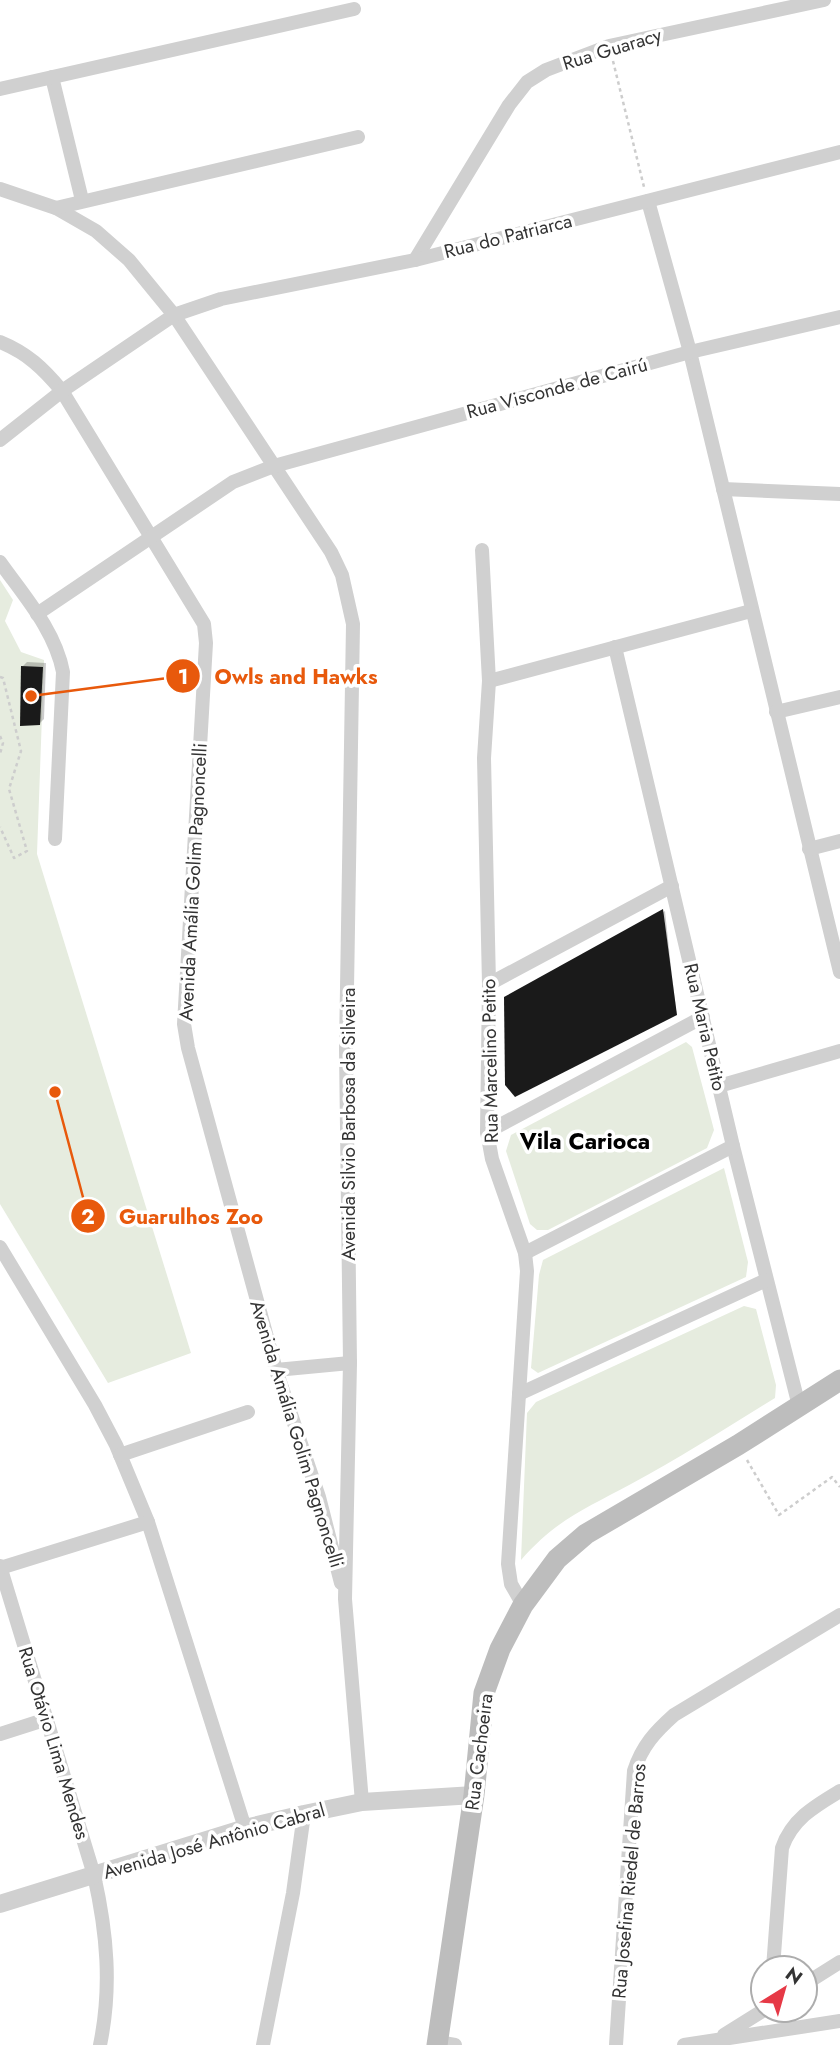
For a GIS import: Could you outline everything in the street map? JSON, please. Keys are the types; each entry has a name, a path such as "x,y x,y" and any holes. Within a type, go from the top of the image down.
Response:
{"main road":[{"name":"Rua Cachoeira","path":"443,2044 484,1693 500,1649 523,1605 557,1559 586,1534 738,1445 840,1380"}],"street":[{"name":"Rua Guaracy","path":"415,260 509,105 527,82 546,70 609,46 824,0"},
{"path":"0,89 354,9"},
{"path":"52,77 82,200"},
{"path":"56,208 358,137"},
{"name":"Rua do Patriarca","path":"0,440 62,391 174,314 221,299 415,260 840,152"},
{"name":"Avenida Silvio Barbosa da Silveira","path":"0,189 56,208 96,231 129,260 174,314 331,552 342,575 353,624 346,1049 350,1363 345,1599 362,1802"},
{"path":"648,201 690,352 840,972"},
{"name":"Rua Visconde de Cairú","path":"37,614 233,482 274,466 690,352 838,318"},
{"name":"Avenida Amália Golim Pagnoncelli","path":"0,342 21,351 43,368 62,391 197,608 204,624 206,643 184,1024 276,1370 319,1497 345,1599"},
{"path":"723,489 840,495"},
{"name":"Rua Marcelino Petito","path":"482,550 489,681 484,758 489,984 487,1132 492,1159 525,1253 527,1270 508,1564 511,1584 523,1605"},
{"path":"0,562 53,639 63,672 55,839"},
{"path":"489,681 751,611"},
{"name":"Rua Maria Petito","path":"615,647 733,1146 799,1406"},
{"path":"776,712 840,697"},
{"path":"809,849 840,841"},
{"path":"489,984 672,886"},
{"path":"487,1132 704,1017"},
{"path":"719,1086 840,1051"},
{"path":"525,1253 733,1146"},
{"path":"0,1247 95,1405 120,1455 148,1522 245,1828"},
{"path":"519,1394 766,1280"},
{"path":"276,1370 350,1363"},
{"path":"120,1455 248,1412"},
{"path":"0,1567 148,1522"},
{"name":"Rua Otávio Lima Mendes","path":"0,1567 94,1875 105,1925 108,1974 100,2045"},
{"name":"Rua Josefina Riedel de Barros","path":"616,2045 634,1771 640,1752 654,1732 674,1715 840,1615"},
{"path":"0,1734 47,1719"},
{"path":"774,1954 782,1848 786,1835 810,1810 840,1791"},
{"name":"Avenida José Antônio Cabral","path":"0,1904 245,1828 304,1814 362,1802 474,1795"},
{"path":"263,2045 293,1893 304,1814"},
{"path":"819,1975 840,1962"},
{"path":"819,2022 840,2021"},
{"path":"684,2045 721,2037 752,2024"}],"path":[{"path":"609,46 648,201"},
{"path":"0,827 14,858 27,851 9,789 21,751 1,678"},
{"path":"0,736 3,743 0,754"},
{"path":"738,1445 779,1515 832,1477 840,1487"}],"shaded area":[{"path":"0,580 13,600 5,621 21,652 44,660 37,854 191,1353 108,1383 0,1204"},
{"path":"686,1042 692,1047 714,1130 707,1148 548,1230 537,1230 530,1224 506,1151 511,1135"},
{"path":"724,1168 748,1262 746,1277 538,1373 531,1368 539,1275 543,1260"},
{"path":"744,1306 756,1309 776,1385 775,1398 667,1464 572,1516 547,1534 521,1560 527,1413 536,1402"}],"building":[{"path":"21,666 43,667 40,725 20,726"},
{"path":"663,909 677,1015 515,1097 505,1085 504,997"}],"place":[{"name":"Owls and Hawks","path":"31,696"},
{"name":"Guarulhos Zoo","path":"55,1092"}],"district":[{"name":"Vila Carioca","path":"585,1141"}]}
